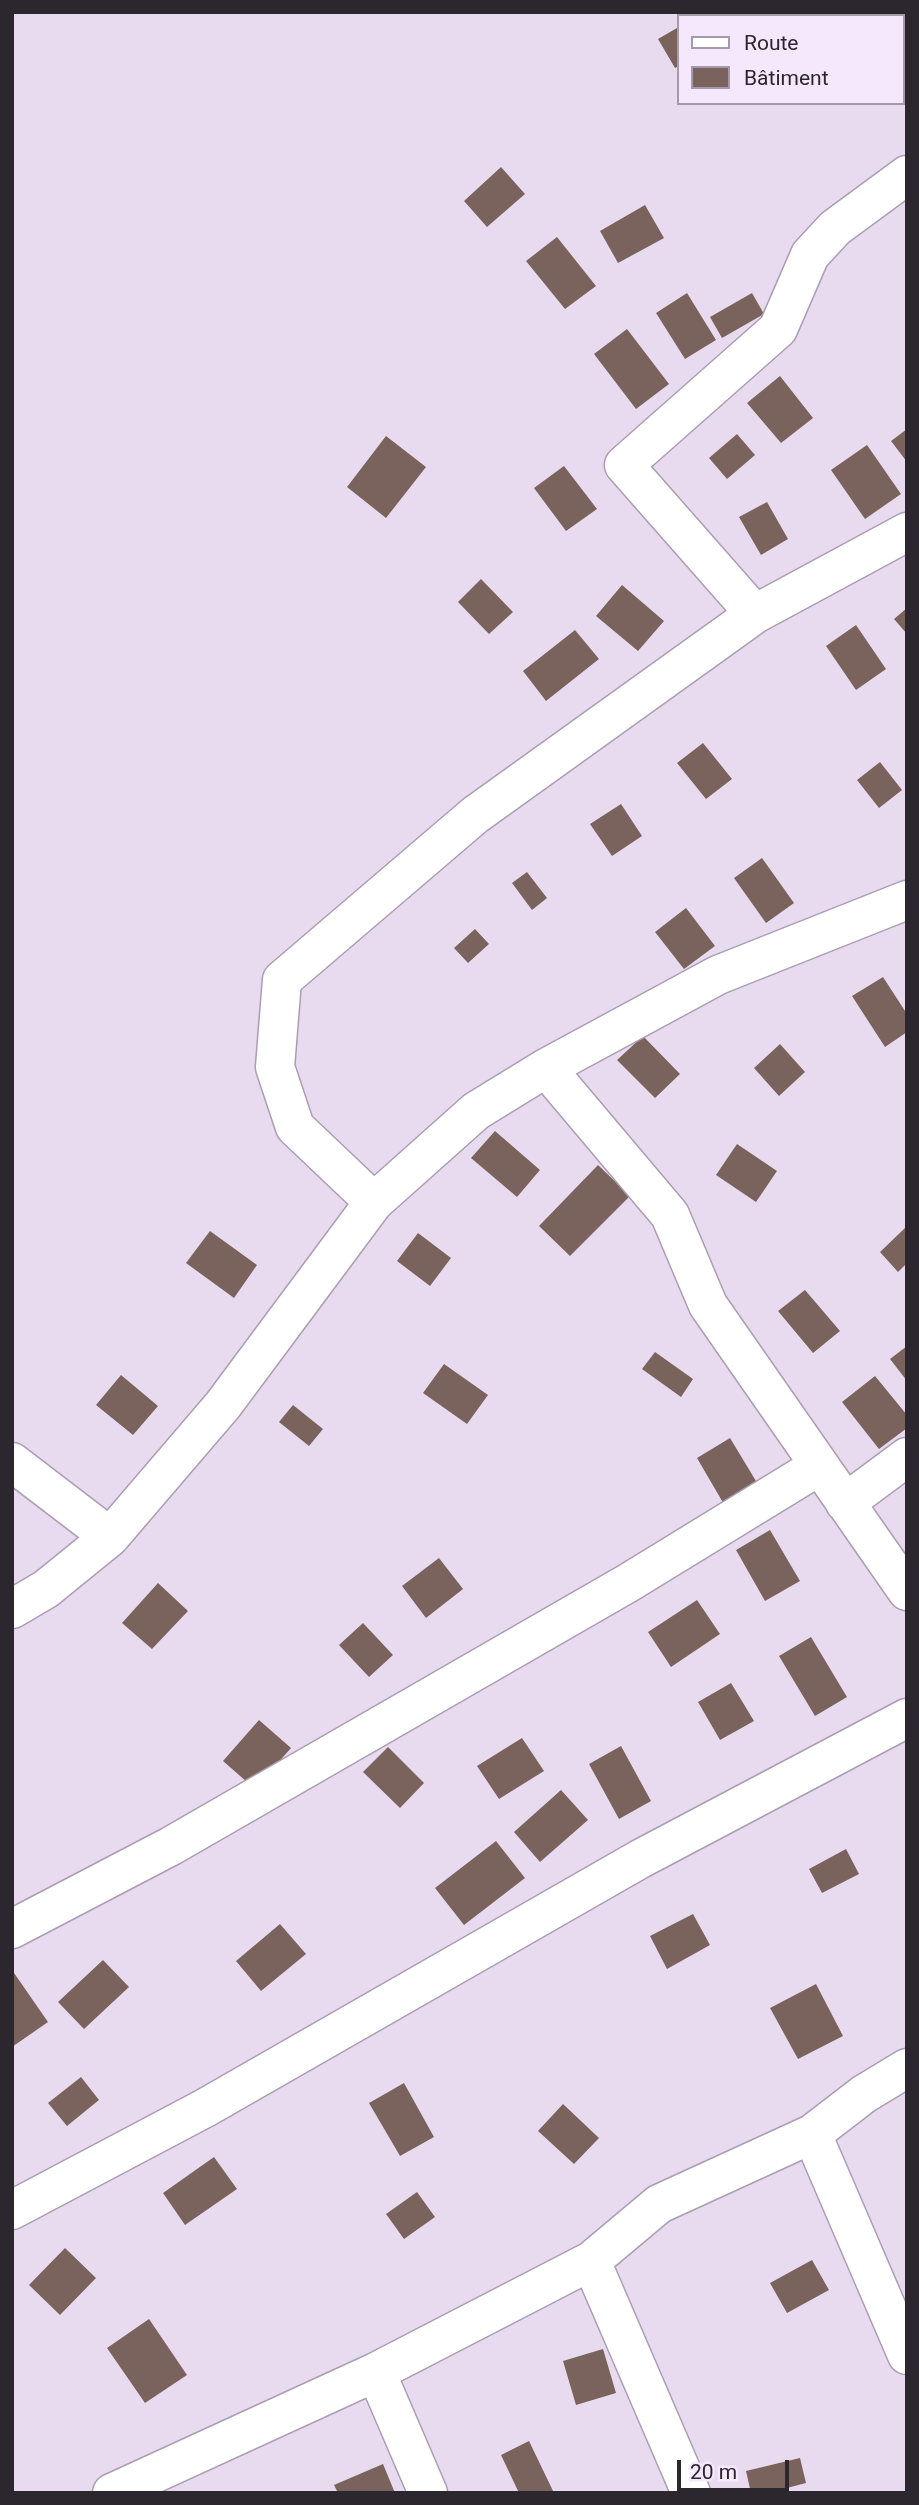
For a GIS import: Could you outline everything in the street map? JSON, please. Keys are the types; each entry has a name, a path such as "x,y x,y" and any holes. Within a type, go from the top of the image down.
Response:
{"street":[{"path":"755,614 624,465 778,329 810,256 835,228 907,175"},
{"path":"374,1202 295,1127 275,1066 282,980 475,815 755,614 907,532"},
{"path":"12,1609 47,1589 110,1537 223,1405 374,1202 476,1111 546,1068 718,975 906,901"},
{"path":"546,1068 670,1215 708,1305 907,1591"},
{"path":"845,1503 907,1457"},
{"path":"12,1462 110,1537"},
{"path":"12,1929 171,1846 616,1590 819,1466"},
{"path":"12,2210 205,2108 640,1859 907,1718"},
{"path":"112,2493 159,2482 591,2261 659,2204 812,2134 864,2094 907,2068"},
{"path":"812,2134 907,2355"},
{"path":"591,2261 691,2493"},
{"path":"376,2372 428,2493"}],"building":[{"path":"677,28 678,66 675,68 658,39"},
{"path":"501,167 525,194 487,227 464,201"},
{"path":"645,205 664,238 618,263 600,231"},
{"path":"557,237 596,286 565,309 526,261"},
{"path":"687,293 716,340 685,359 656,313"},
{"path":"752,293 764,314 722,338 710,317"},
{"path":"627,329 669,384 636,409 594,354"},
{"path":"780,376 813,418 781,443 747,403"},
{"path":"907,429 907,462 891,441"},
{"path":"737,434 755,455 727,479 709,458"},
{"path":"386,436 426,467 386,518 347,487"},
{"path":"867,445 901,494 865,519 831,470"},
{"path":"564,466 597,509 566,531 534,488"},
{"path":"767,502 788,539 761,555 739,517"},
{"path":"481,579 513,612 489,634 458,602"},
{"path":"622,585 664,621 638,651 596,616"},
{"path":"907,608 907,634 894,619"},
{"path":"856,625 886,669 856,690 826,646"},
{"path":"575,630 599,659 546,701 523,671"},
{"path":"703,743 732,779 706,799 677,763"},
{"path":"880,762 902,790 879,808 857,780"},
{"path":"621,804 642,836 612,856 590,824"},
{"path":"762,858 794,903 766,923 734,878"},
{"path":"527,872 547,898 532,910 512,883"},
{"path":"686,908 715,946 684,969 655,932"},
{"path":"475,929 489,944 468,963 454,948"},
{"path":"883,977 907,1014 907,1032 885,1047 852,996"},
{"path":"643,1036 680,1074 655,1098 617,1060"},
{"path":"780,1044 805,1072 779,1096 754,1068"},
{"path":"495,1131 540,1170 517,1197 471,1158"},
{"path":"737,1144 777,1171 756,1202 716,1175"},
{"path":"598,1165 630,1196 570,1256 539,1226"},
{"path":"905,1228 907,1263 898,1272 880,1252"},
{"path":"210,1231 257,1265 234,1298 186,1263"},
{"path":"418,1233 451,1258 430,1286 397,1261"},
{"path":"805,1290 840,1331 813,1353 778,1311"},
{"path":"907,1346 907,1381 890,1359"},
{"path":"655,1352 693,1379 681,1397 642,1369"},
{"path":"444,1364 488,1395 467,1424 423,1393"},
{"path":"121,1375 158,1406 133,1435 96,1405"},
{"path":"875,1376 907,1415 907,1428 879,1449 842,1402"},
{"path":"293,1405 323,1429 309,1446 279,1422"},
{"path":"730,1438 759,1486 725,1506 697,1458"},
{"path":"770,1530 800,1581 765,1601 736,1550"},
{"path":"439,1558 463,1589 426,1618 402,1586"},
{"path":"158,1583 188,1611 152,1649 122,1623"},
{"path":"697,1600 720,1634 671,1667 648,1632"},
{"path":"363,1623 393,1655 369,1677 339,1645"},
{"path":"811,1637 847,1697 815,1716 779,1656"},
{"path":"731,1683 754,1721 720,1740 698,1702"},
{"path":"259,1720 291,1748 255,1789 223,1761"},
{"path":"522,1738 544,1771 499,1799 477,1766"},
{"path":"621,1746 651,1801 619,1819 589,1764"},
{"path":"388,1747 424,1783 400,1808 363,1772"},
{"path":"561,1790 588,1820 540,1862 514,1832"},
{"path":"496,1841 525,1878 464,1925 435,1888"},
{"path":"846,1849 859,1874 822,1893 809,1869"},
{"path":"693,1914 710,1945 667,1969 650,1936"},
{"path":"280,1924 306,1954 261,1991 236,1961"},
{"path":"103,1960 129,1987 84,2029 58,2002"},
{"path":"12,1970 48,2022 12,2047"},
{"path":"816,1984 843,2036 798,2059 770,2008"},
{"path":"81,2077 99,2100 67,2126 48,2103"},
{"path":"404,2083 434,2137 400,2156 369,2103"},
{"path":"563,2104 599,2138 574,2164 538,2131"},
{"path":"214,2157 237,2189 185,2225 163,2193"},
{"path":"417,2192 435,2217 404,2239 386,2214"},
{"path":"65,2248 96,2278 60,2315 29,2285"},
{"path":"812,2260 829,2290 787,2313 770,2283"},
{"path":"149,2319 187,2375 145,2403 107,2348"},
{"path":"603,2349 616,2393 576,2405 563,2361"},
{"path":"529,2441 554,2493 519,2493 501,2455"},
{"path":"800,2458 806,2483 768,2493 751,2493 746,2471"},
{"path":"383,2464 395,2493 338,2493 334,2485"}]}
